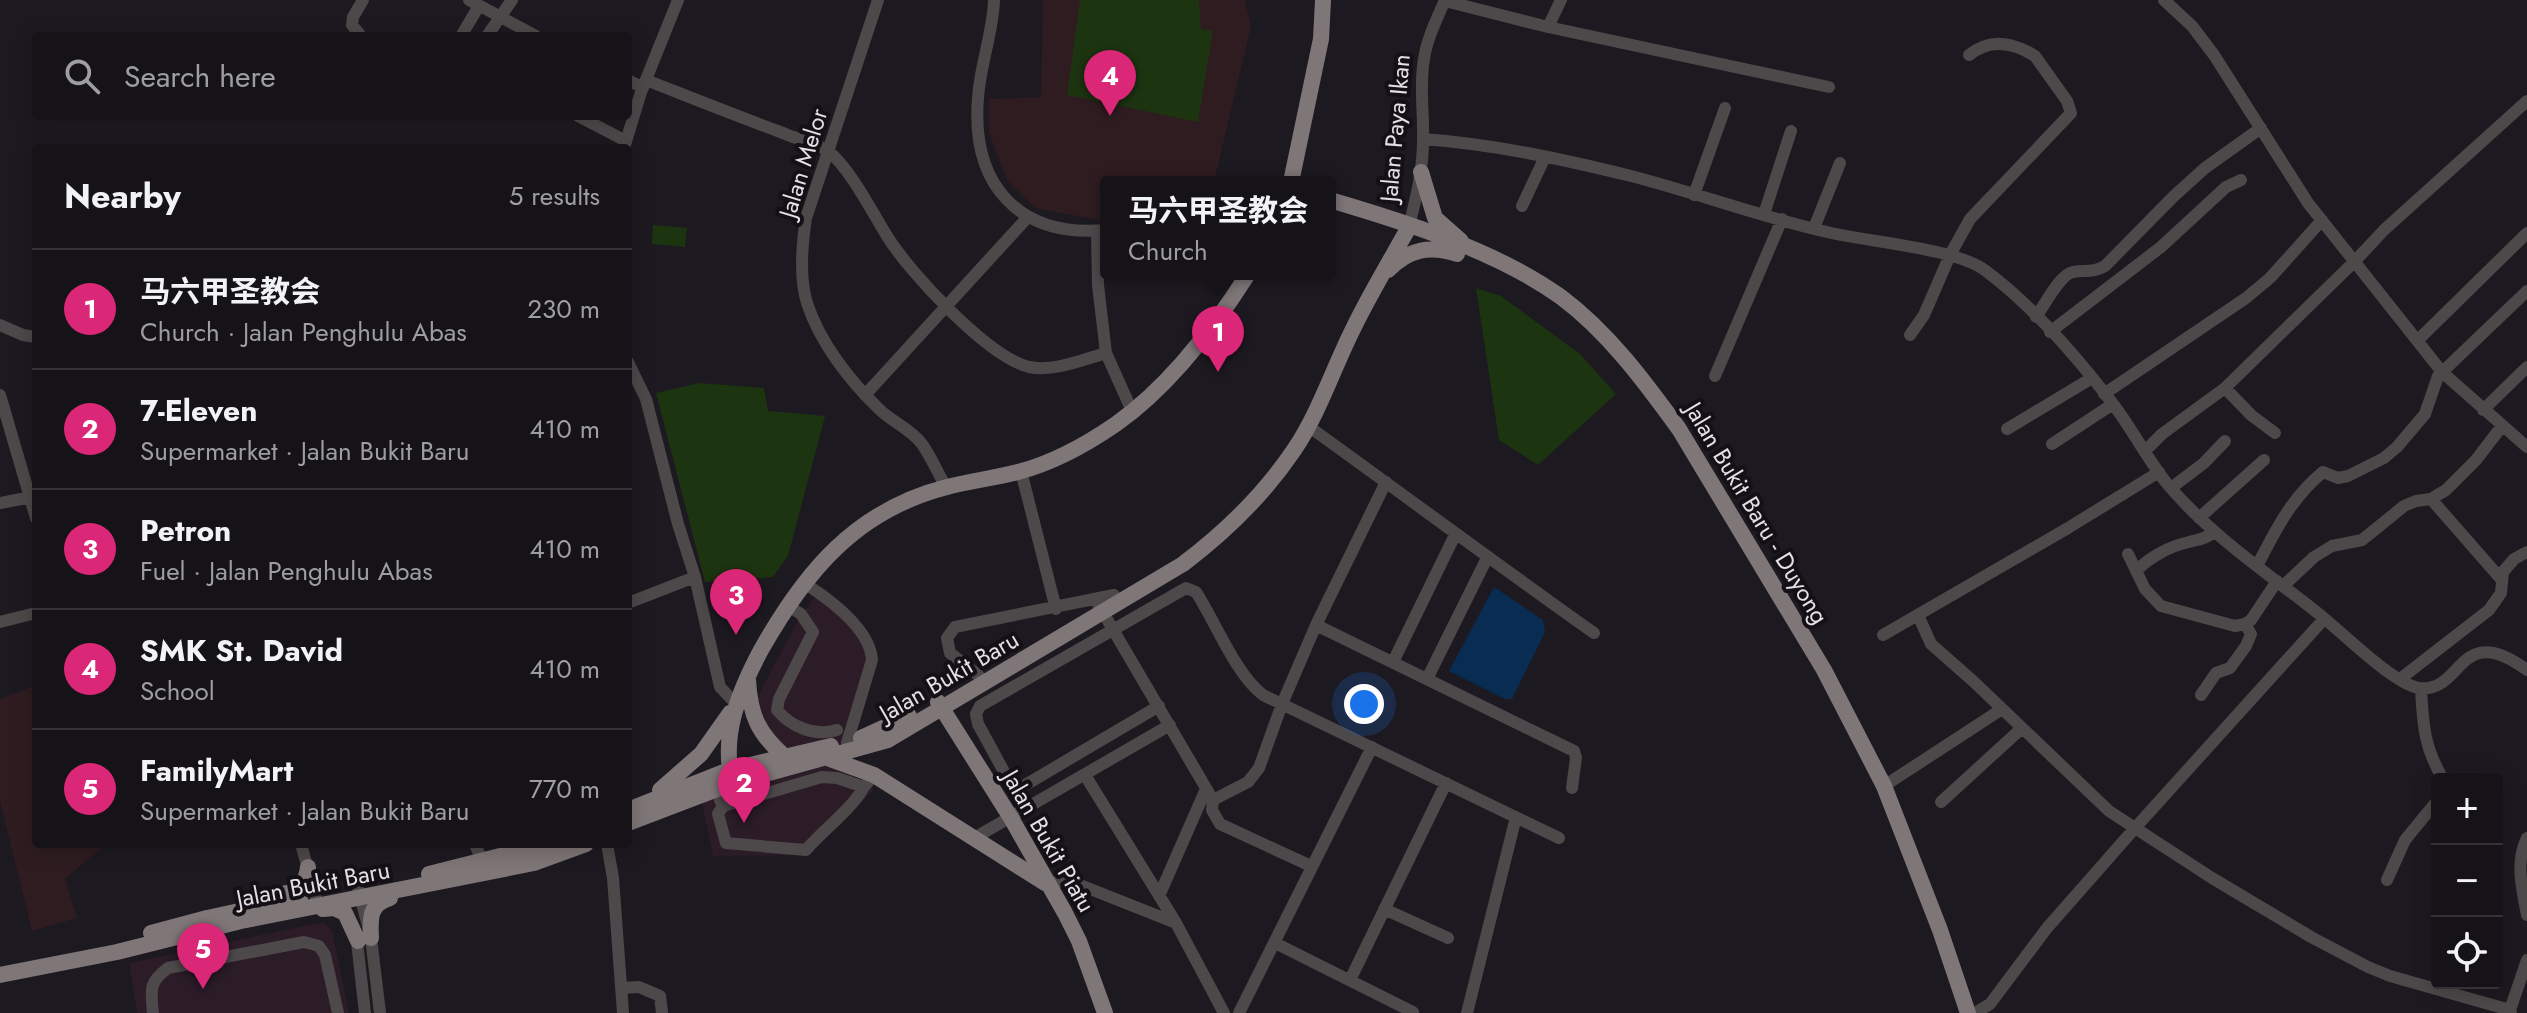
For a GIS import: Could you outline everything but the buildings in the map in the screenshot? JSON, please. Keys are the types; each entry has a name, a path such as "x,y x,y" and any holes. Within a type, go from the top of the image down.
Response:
{"main road":[{"path":"1292,176 1321,39 1323,0"},
{"path":"1421,172 1428,204 1435,218 1472,250"},
{"name":"Jalan Bukit Baru - Duyong","path":"1336,202 1472,250 1525,274 1562,298 1611,342 1679,429 1824,670 1884,786 1935,916 1968,1013"},
{"name":"Jalan Paya Ikan","path":"1101,608 1183,564 1209,545 1280,469 1308,426 1379,280 1409,227"},
{"path":"1379,280 1405,256 1427,249 1441,249 1525,274"},
{"path":"632,807 670,783 713,739 736,704 788,606 830,552 860,526 900,503 946,487 1021,471 1066,454 1117,424 1165,383 1244,280"},
{"name":"Jalan Paya Ikan","path":"1101,608 1114,595 1176,558 1246,506"},
{"name":"Jalan Bukit Baru","path":"632,809 726,781 824,759 888,740 1101,608"},
{"path":"748,679 753,716 766,738 784,756"},
{"path":"726,781 729,739 736,704"},
{"name":"Jalan Bukit Baru","path":"632,821 784,756 842,736 892,725 940,705"},
{"name":"Jalan Bukit Piatu","path":"940,705 1018,814 1046,884 1079,941 1105,1013"},
{"path":"824,759 837,760 869,781 976,837 1046,884"},
{"name":"Jalan Bukit Baru","path":"353,893 532,848"},
{"name":"Jalan Bukit Baru","path":"0,964 115,943 182,925 353,893 501,870 558,856 577,848"},
{"path":"182,925 234,904 292,892 307,879 308,867"},
{"path":"365,940 372,911 380,901 450,886 501,870"},
{"name":"Jalan Bukit Baru","path":"0,975 205,932 317,900"},
{"path":"205,932 334,908 345,913 365,940"}],"street":[{"path":"358,32 352,25 353,17 363,0"},
{"path":"490,32 512,0"},
{"path":"625,144 678,0"},
{"name":"Jalan Melor","path":"878,0 806,218 803,237 804,284 807,303 831,349 865,395 921,443 946,487"},
{"path":"994,0 978,91 979,139 983,158 998,187 1027,218 1046,226 1100,230"},
{"path":"1445,0 1548,27 1829,87"},
{"name":"Jalan Paya Ikan","path":"1409,227 1421,172 1421,76 1424,56 1429,35 1445,0"},
{"path":"1548,27 1561,0"},
{"path":"2164,0 2192,26 2308,203 2442,372 2527,447"},
{"path":"463,32 474,3 528,32"},
{"path":"1910,335 1924,315 1950,255 1970,219 2071,113 2067,101 2035,56 1997,43 1987,44 1969,55"},
{"path":"632,81 828,151 916,275 975,333 1006,357 1027,366 1045,368 1106,353"},
{"path":"2145,451 2162,434 2225,388 2384,230 2527,101"},
{"path":"1694,195 1725,108"},
{"path":"584,120 623,144"},
{"path":"2036,317 2065,275 2095,271 2105,266 2205,168 2261,128"},
{"path":"1764,214 1791,131"},
{"path":"1423,139 1481,143 1631,176 1814,228 1950,255 1982,267 2036,317 2092,378 2171,488 2199,518 2400,679 2421,689 2438,685 2470,656 2484,652 2496,652 2527,670"},
{"path":"1522,206 1545,157"},
{"path":"1814,228 1840,163"},
{"path":"2050,332 2161,247 2226,187 2241,180"},
{"path":"865,395 1027,218"},
{"path":"1715,376 1782,219"},
{"path":"2052,444 2246,298 2270,278 2322,220"},
{"path":"2418,340 2527,233"},
{"path":"1100,248 1098,285 1106,353 1132,411"},
{"path":"2257,566 2288,509 2314,479 2323,472 2338,478 2348,476 2384,458 2397,447 2425,414 2442,372 2527,291"},
{"path":"0,325 32,336"},
{"path":"2483,410 2527,367"},
{"path":"632,370 646,399 695,577 720,687 736,704"},
{"path":"2007,429 2092,378"},
{"path":"2225,388 2251,415 2275,433"},
{"path":"0,395 32,501"},
{"path":"1308,426 1594,633"},
{"path":"2128,554 2145,589 2161,606 2235,626 2245,624 2280,584 2314,557 2332,546 2362,540 2404,506 2431,499 2446,490 2476,460 2502,426"},
{"path":"2171,488 2204,463 2225,441"},
{"path":"2199,518 2264,460"},
{"path":"1021,471 1056,609"},
{"path":"1883,635 2159,472"},
{"path":"1159,896 1210,794 1254,776 1316,625 1386,482"},
{"path":"0,503 31,497"},
{"path":"2431,499 2501,579"},
{"path":"2136,571 2145,562 2167,550 2205,539 2214,532"},
{"path":"1393,662 1455,535"},
{"path":"2400,679 2489,610 2501,593 2501,579 2507,565 2527,552"},
{"path":"1427,679 1487,558"},
{"path":"632,601 695,577"},
{"path":"788,606 801,614 813,632 779,699 777,710 786,720 816,733 842,736 872,660 871,651 846,615 804,583"},
{"path":"1018,814 1015,791 978,724 976,714 980,706 1179,590 1191,589 1214,620 1253,687 1282,704 1559,838"},
{"path":"982,680 950,653 947,638 950,632 963,625 1056,609 1114,595"},
{"path":"1101,608 1210,794 1212,810 1220,824 1311,866"},
{"path":"0,622 32,614"},
{"path":"1918,615 1931,644 2109,811 2224,886 2368,967 2511,1012 2527,960"},
{"path":"1975,1013 1990,1004 2047,928 2324,619"},
{"path":"2201,695 2216,673 2230,668 2246,646 2251,634 2245,624"},
{"path":"1316,625 1574,751 1572,788"},
{"path":"2421,689 2424,737 2439,773"},
{"path":"1015,791 1159,706"},
{"path":"1884,786 2002,709"},
{"path":"976,837 1170,725"},
{"path":"1941,802 2022,728"},
{"path":"1239,1013 1372,747"},
{"path":"1085,775 1176,923 1224,1013"},
{"path":"723,806 822,777 869,781 855,802 827,826 806,850 726,843 718,814 723,806 726,781"},
{"path":"1350,980 1446,783"},
{"path":"2387,880 2405,840 2431,808"},
{"path":"1467,1013 1516,817"},
{"path":"2527,838 2522,847 2520,867 2527,915"},
{"path":"302,848 317,900"},
{"path":"477,848 482,861"},
{"path":"608,848 613,878 623,1013"},
{"path":"1046,884 1060,881 1075,883 1176,923"},
{"path":"353,893 380,1013"},
{"path":"1384,909 1448,938"},
{"path":"365,940 365,1013"},
{"path":"153,1013 150,988 156,977 168,968 304,942 319,946 325,955 338,1013"},
{"path":"1275,943 1413,1012"},
{"path":"621,988 639,987 660,996 662,1013"}],"shaded area":[{"path":"1043,0 1245,0 1251,26 1215,176 1100,176 1098,220 1035,208 1007,180 989,133 989,99 1041,97"},
{"path":"822,586 849,609 878,657 844,771 874,790 808,855 713,856 702,802 772,782 774,748 751,717 762,688 796,624"},
{"path":"32,687 32,848 101,848 65,879 77,918 32,931 0,801 0,699"},
{"path":"323,922 332,930 349,1013 137,1013 129,963"}],"green space":[{"path":"1080,0 1199,0 1201,29 1213,31 1198,122 1067,95"},
{"path":"653,225 687,228 685,247 652,244"},
{"path":"1476,288 1501,296 1580,354 1616,394 1538,465 1499,440"},
{"path":"699,383 764,388 768,411 825,416 788,556 773,577 705,582 656,393"}],"water":[{"path":"1494,587 1543,620 1545,632 1512,699 1505,699 1449,671"}],"place":[{"name":"SMK St. David","path":"1110,116"},
{"name":"马六甲圣教会","path":"1218,372"},
{"name":"Petron","path":"736,635"},
{"name":"7-Eleven","path":"744,823"},
{"name":"FamilyMart","path":"203,989"}]}
